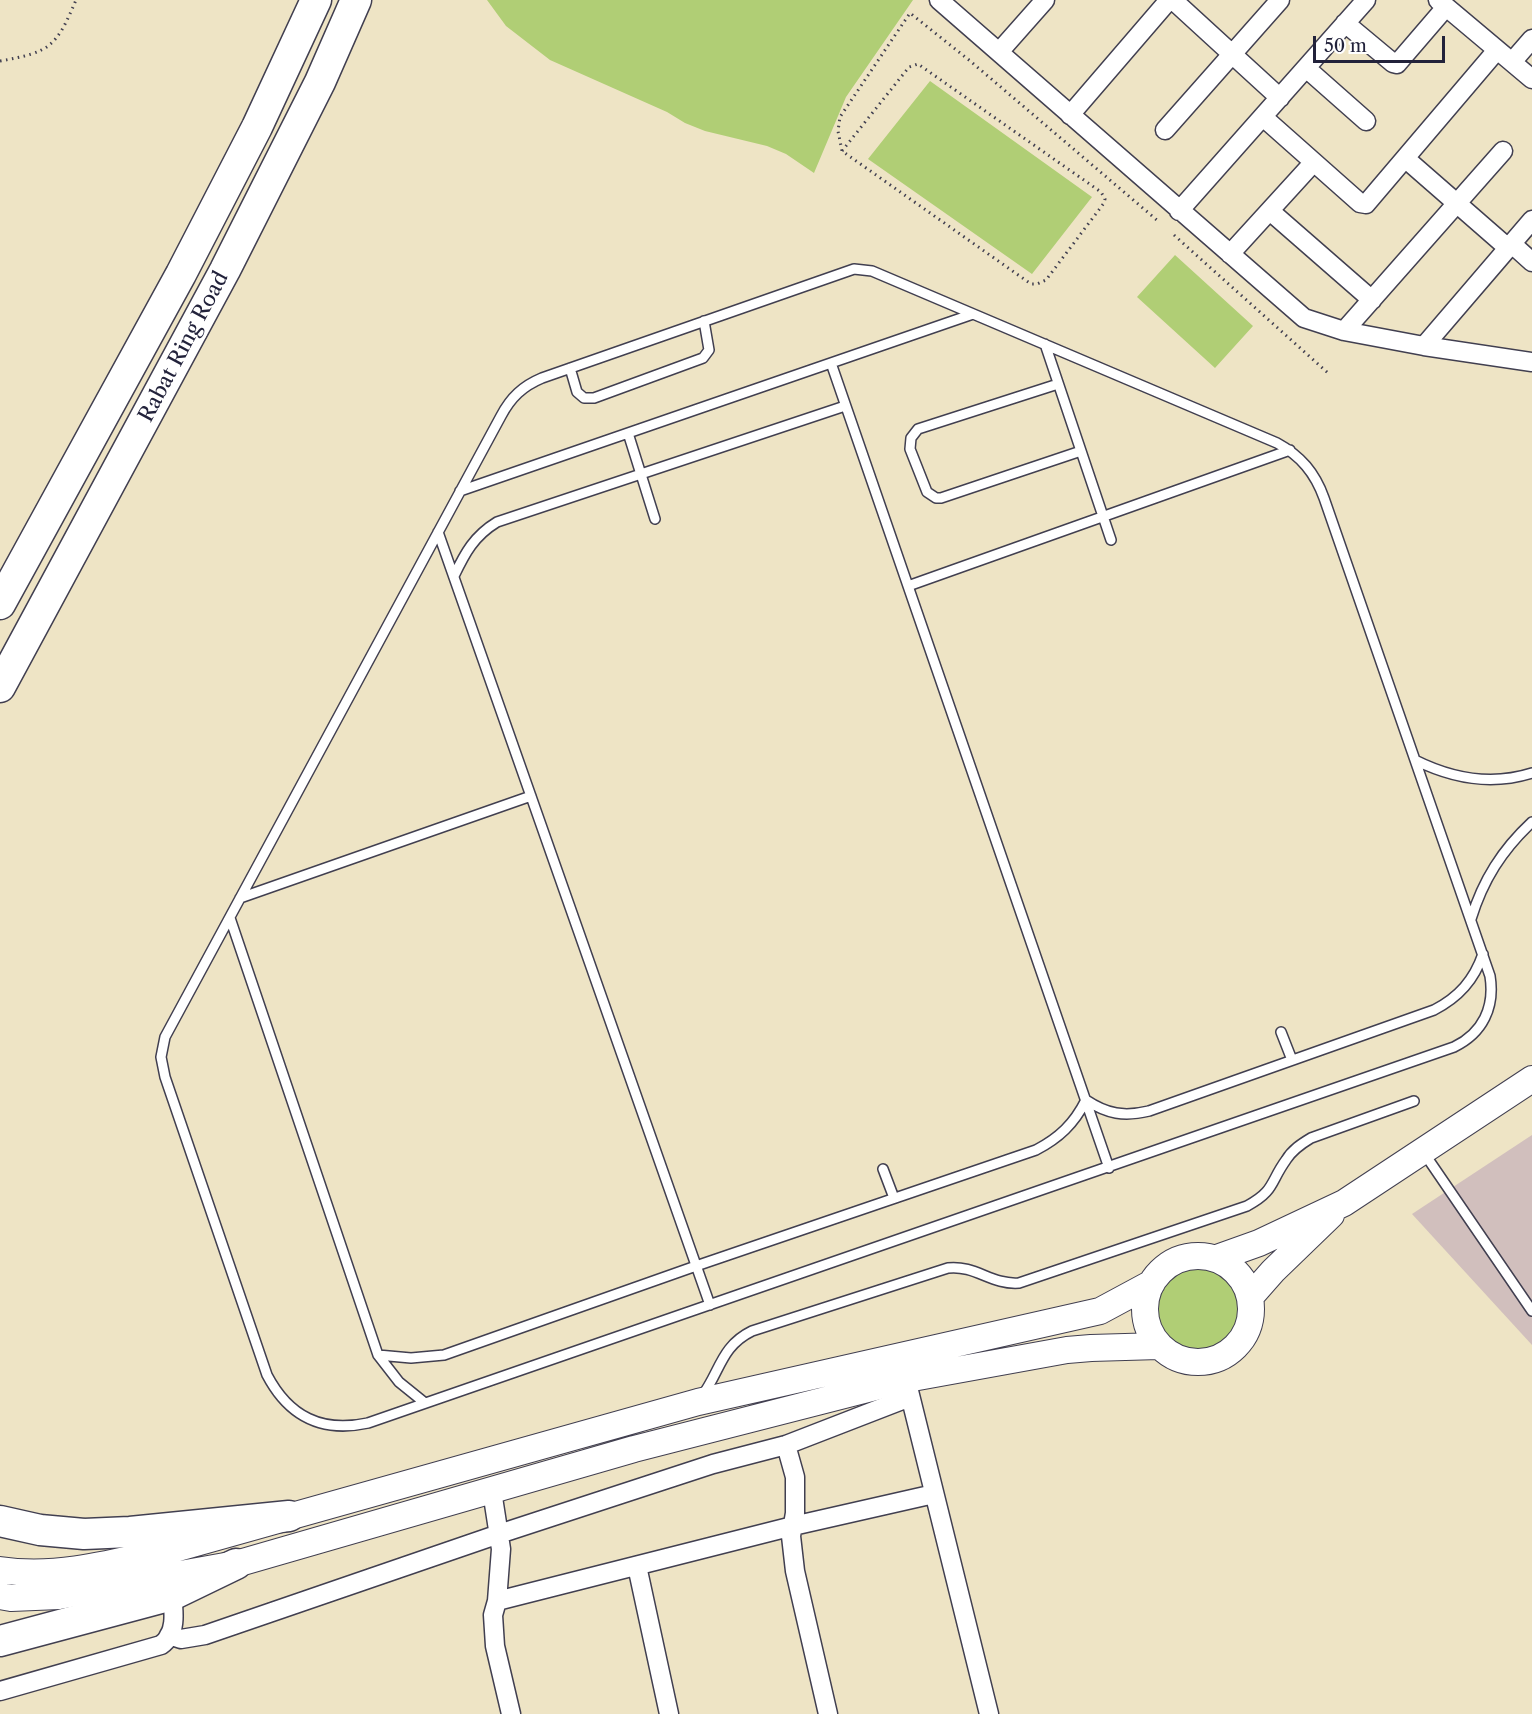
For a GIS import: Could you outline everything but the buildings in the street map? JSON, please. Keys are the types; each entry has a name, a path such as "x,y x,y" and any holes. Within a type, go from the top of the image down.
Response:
{"highway":[{"name":"Rabat Ring Road","path":"0,604 181,274 256,127 316,0"},
{"name":"Rabat Ring Road","path":"0,687 231,260 320,82 356,0"},
{"path":"0,1521 40,1530 84,1534 130,1533 289,1516"},
{"path":"0,1641 172,1595 236,1564"}],"main road":[{"path":"1216,1258 1259,1243 1344,1203 1532,1079"},
{"path":"1251,1296 1273,1271 1344,1203"},
{"path":"1192,1256 1216,1258 1228,1264 1246,1284 1251,1296 1252,1314 1247,1331 1238,1346 1224,1356 1207,1362 1190,1362 1173,1357 1159,1346 1151,1335 1145,1315 1147,1295 1152,1283 1162,1270 1176,1260 1192,1256"},
{"path":"0,1570 55,1573 94,1567 178,1548 698,1401 1100,1311 1152,1283"},
{"path":"0,1596 11,1598 59,1596 236,1564 634,1449 1067,1350 1159,1346"}],"street":[{"path":"939,0 1304,318 1344,331 1532,362"},
{"path":"999,52 1046,0"},
{"path":"1070,115 1171,0 1280,98"},
{"path":"1165,130 1280,0"},
{"path":"1179,211 1366,0"},
{"path":"1345,24 1397,64 1442,3 1532,79"},
{"path":"1512,62 1532,39"},
{"path":"1263,117 1360,203 1366,204 1497,50"},
{"path":"1306,68 1366,121"},
{"path":"1344,331 1503,151"},
{"path":"1406,159 1532,262"},
{"path":"1230,255 1313,163"},
{"path":"1270,211 1372,300"},
{"path":"1424,346 1532,220"},
{"path":"169,1635 181,1639 205,1635 499,1534 713,1464 786,1444 908,1388 989,1714"},
{"path":"786,1444 795,1477 795,1513 791,1536 795,1571 828,1714"},
{"path":"492,1491 501,1549 497,1601 493,1615 495,1646 511,1714"},
{"path":"497,1601 793,1526 934,1494"},
{"path":"637,1566 669,1714"},
{"path":"0,1691 151,1649 166,1641 174,1614 172,1595"}],"lane":[{"path":"854,269 872,271 973,314 1277,443 1290,450 1306,465 1319,484 1483,954 1492,986 1490,1008 1479,1028 1464,1042 1109,1168 368,1423 353,1426 323,1424 295,1411 274,1389 267,1375 165,1077 161,1057 165,1037 506,405 513,396 532,382 854,269"},
{"path":"460,490 973,314"},
{"path":"570,368 577,392 584,398 594,398 703,358 709,350 704,321"},
{"path":"1045,344 1111,540"},
{"path":"831,363 1109,1168"},
{"path":"1058,384 918,429 911,438 910,449 927,492 931,496 942,498 1081,451"},
{"path":"454,576 467,548 497,522 846,406"},
{"path":"628,433 655,519"},
{"path":"908,586 1290,450"},
{"path":"438,532 710,1305"},
{"path":"1415,760 1455,777 1477,780 1498,780 1532,773"},
{"path":"240,898 531,796"},
{"path":"1471,919 1478,896 1489,874 1502,855 1532,822"},
{"path":"230,918 378,1355 399,1382 425,1403"},
{"path":"1086,1100 1100,1109 1116,1114 1133,1115 1434,1010 1448,1003 1460,993 1478,968 1483,954"},
{"path":"1281,1032 1292,1060"},
{"path":"378,1355 411,1359 444,1355 1036,1150 1052,1142 1066,1130 1086,1100"},
{"path":"698,1401 712,1381 728,1349 742,1336 752,1331 948,1268 965,1268 999,1282 1019,1283 1247,1206 1264,1195 1286,1160 1311,1138 1414,1101"},
{"path":"1423,1151 1532,1311"},
{"path":"883,1169 894,1198"}],"path":[{"path":"0,61 31,56 47,47 63,31 76,0"},
{"path":"842,151 909,67 918,64 1101,192 1105,199 1104,204 1046,280 1031,284 842,151 838,131 840,117 910,13 1158,220"},
{"path":"1174,235 1328,373"}],"shaded area":[{"path":"1532,1135 1532,1345 1412,1214"}],"green space":[{"path":"487,0 913,0 846,97 814,173 786,154 767,146 705,131 550,60 506,26"},
{"path":"930,81 1092,197 1032,274 868,159"},
{"path":"1175,255 1253,326 1215,368 1137,297"},
{"path":"1199,1267 1215,1270 1229,1279 1238,1293 1241,1309 1238,1325 1229,1339 1215,1348 1199,1351 1183,1348 1169,1339 1160,1325 1157,1309 1160,1293 1169,1279 1183,1270"}]}
